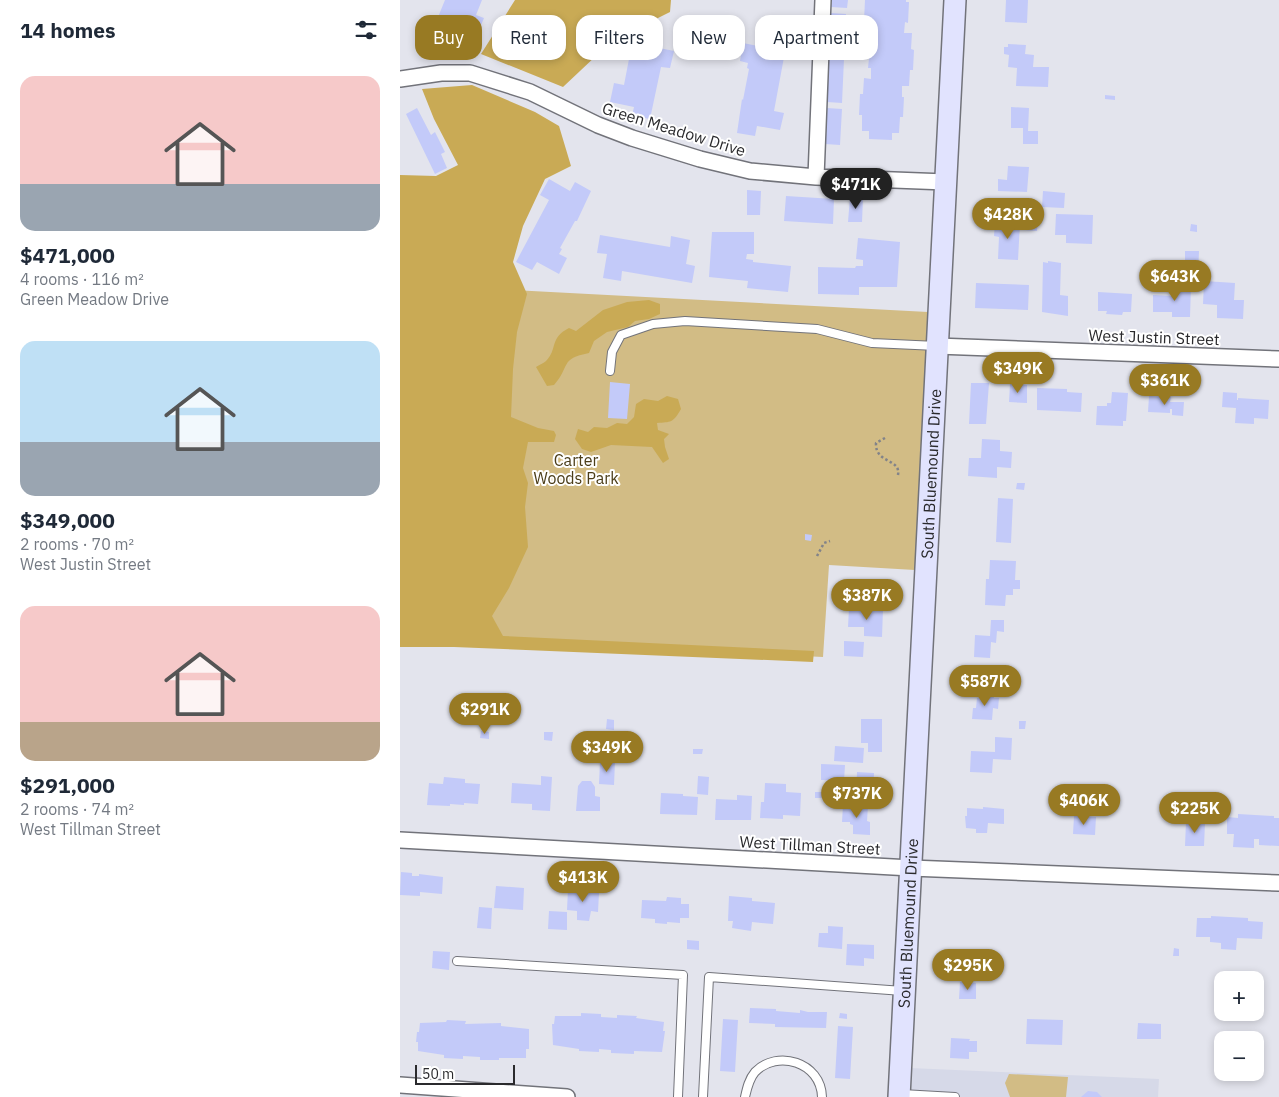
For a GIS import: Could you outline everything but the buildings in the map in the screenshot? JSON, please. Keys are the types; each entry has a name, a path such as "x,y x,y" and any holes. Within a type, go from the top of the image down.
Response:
{"main road":[{"name":"South Bluemound Drive","path":"899,1095 955,0"}],"street":[{"path":"816,177 823,0"},
{"name":"Green Meadow Drive","path":"400,78 441,73 470,73 530,92 598,125 632,138 700,159 750,171 816,177 946,182"},
{"name":"West Justin Street","path":"937,346 1279,359"},
{"name":"West Tillman Street","path":"400,840 911,868 1279,883"},
{"path":"400,1086 567,1097"}],"lane":[{"path":"610,371 612,352 621,335 661,323 685,322 817,330 872,344 937,346"},
{"path":"457,961 683,975 678,1097"},
{"path":"703,1097 709,977 905,991"},
{"path":"745,1097 747,1085 754,1073 766,1064 781,1061 796,1063 816,1075 820,1083 822,1097"},
{"path":"899,1095 955,1097"}],"path":[{"path":"885,438 876,443 876,448 883,458 897,466 898,475"},
{"path":"817,556 824,543 830,541"}],"shaded area":[{"path":"515,0 671,0 670,12 663,16 576,15 576,60 592,60 563,87 496,60 566,60 566,15 506,15"},
{"path":"492,37 492,58 482,54"},
{"path":"472,85 535,112 559,126 571,166 545,179 523,226 513,262 527,294 517,332 511,417 538,428 554,431 556,435 554,442 528,442 523,468 528,483 525,507 528,547 509,588 492,616 503,636 814,651 813,662 454,647 400,647 400,175 436,176 458,165 434,119 422,89"},
{"path":"649,300 660,304 660,314 649,319 635,321 628,327 607,332 594,341 589,353 569,361 554,385 547,386 536,367 550,357 556,340 563,332 569,328 576,331 603,310 627,302"},
{"path":"667,396 678,399 681,409 671,421 657,423 658,430 669,434 664,439 669,459 663,463 652,447 611,445 591,452 582,449 575,439 578,429 588,432 594,427 607,428 617,423 627,424 634,417 636,404 644,399 658,401"},
{"path":"910,1068 1159,1079 1158,1097 908,1097"}],"green space":[{"name":"Carter Woods Park","path":"400,284 928,312 915,570 829,565 823,657 400,637"},
{"path":"1009,1074 1068,1077 1066,1097 1010,1097 1005,1083"}]}
